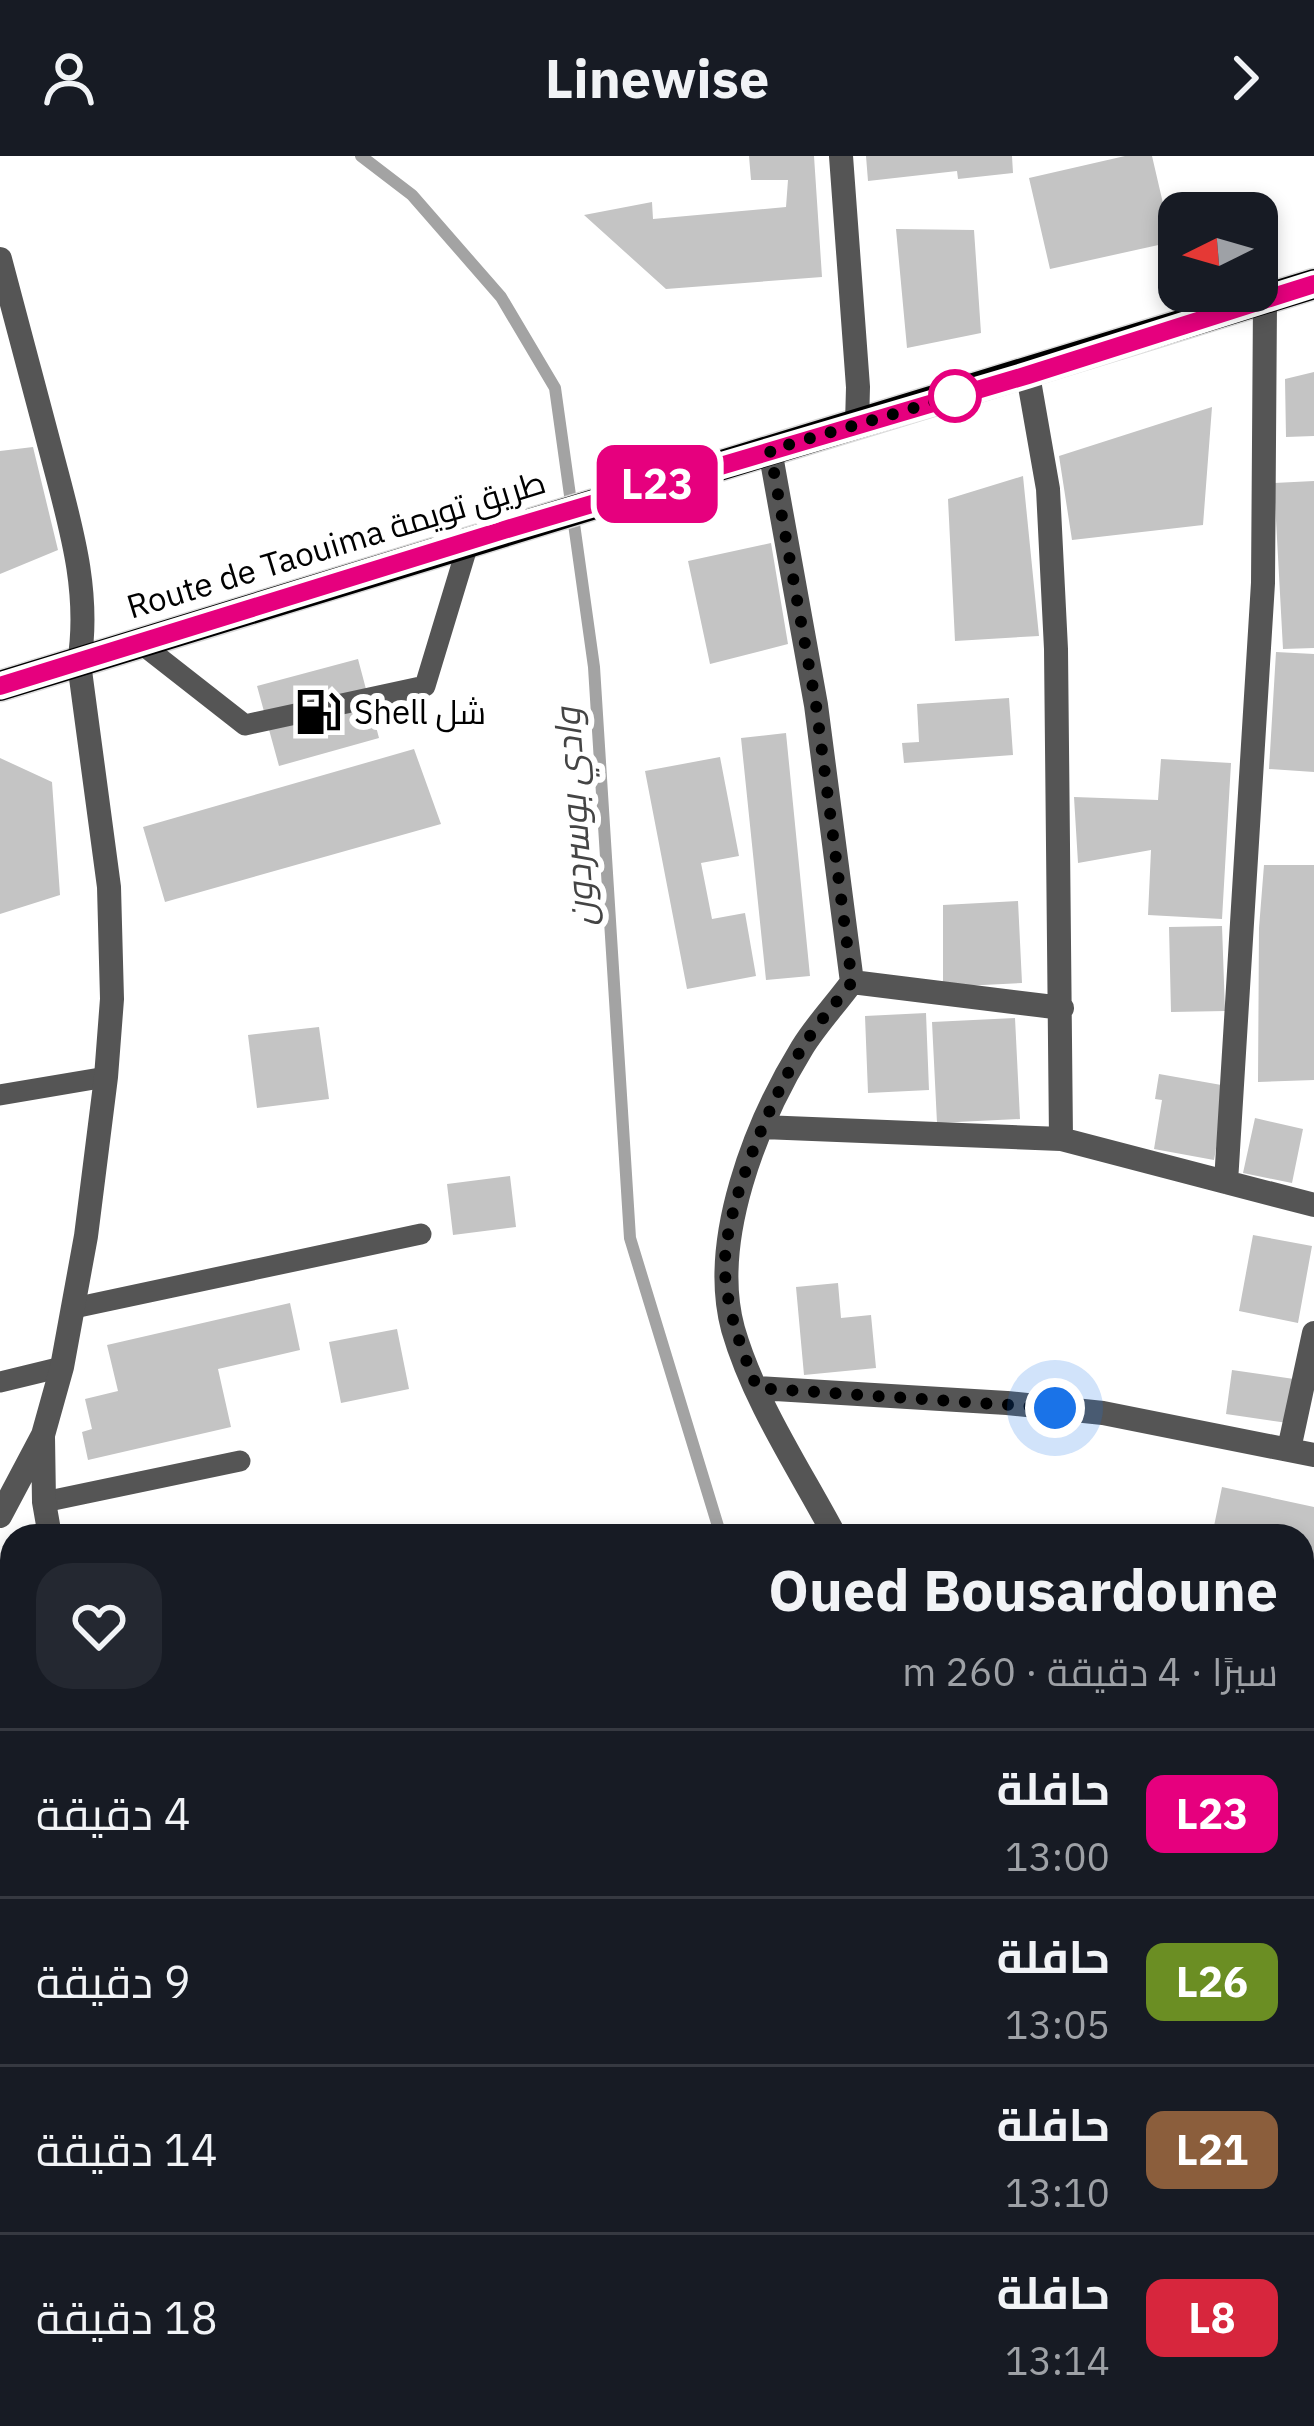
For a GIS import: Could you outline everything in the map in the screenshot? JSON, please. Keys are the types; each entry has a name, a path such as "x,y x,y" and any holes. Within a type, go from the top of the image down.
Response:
{"main road":[{"name":"Route de Taouima طريق تويمة","path":"1278,297 1314,284"},
{"name":"Route de Taouima طريق تويمة","path":"0,686 1233,312"}],"street":[{"path":"841,156 857,424"},
{"path":"0,259 9,332 76,547 85,631 79,663 109,887 112,999 106,1077 62,1367 43,1436 0,1516"},
{"path":"1226,1182 1263,583 1265,312"},
{"path":"1028,375 1048,489 1056,649 1061,1139"},
{"path":"770,450 816,705 852,982 802,1047 762,1127 733,1215 724,1269 733,1328 757,1388 830,1524"},
{"path":"852,982 1061,1008"},
{"path":"762,1127 1061,1139 1314,1204"},
{"path":"757,1388 1103,1413 1301,1452 1314,1333"},
{"path":"43,1436 48,1524"}],"lane":[{"path":"139,642 245,725 425,686 469,541"},
{"path":"0,1095 106,1077"},
{"path":"74,1308 421,1234"},
{"path":"0,1382 62,1367"},
{"path":"44,1502 240,1461"}],"building":[{"path":"749,156 814,156 822,277 666,289 584,215 652,202 653,219 786,207 788,180 751,180"},
{"path":"866,156 1012,156 1013,173 958,179 957,171 868,181"},
{"path":"1125,156 1152,156 1160,192 1158,245 1050,269 1029,178"},
{"path":"896,229 974,230 981,333 907,348"},
{"path":"1314,372 1314,436 1286,437 1285,379"},
{"path":"1212,407 1203,525 1072,540 1059,456"},
{"path":"33,447 58,550 0,574 0,451"},
{"path":"1023,476 1039,636 955,641 948,499"},
{"path":"1314,481 1314,648 1283,649 1274,483"},
{"path":"771,543 788,644 710,664 688,561"},
{"path":"1276,652 1314,654 1314,772 1269,769"},
{"name":"Shell شل","path":"358,659 379,738 279,766 257,686"},
{"path":"1009,698 1013,755 904,763 902,743 919,742 917,704"},
{"path":"786,733 810,976 766,980 741,738"},
{"path":"414,749 441,824 165,902 143,827"},
{"path":"720,757 739,856 701,863 712,919 745,913 756,976 687,989 645,771"},
{"path":"0,758 52,782 60,895 0,914"},
{"path":"1161,759 1231,763 1222,919 1148,915 1151,850 1078,863 1074,797 1158,800"},
{"path":"1264,865 1314,865 1314,1080 1258,1082"},
{"path":"1018,901 1022,983 943,987 943,905"},
{"path":"1222,926 1225,1011 1171,1012 1169,927"},
{"path":"926,1013 929,1090 868,1093 865,1016"},
{"path":"1015,1018 1020,1119 937,1123 932,1022"},
{"path":"319,1027 329,1099 257,1108 248,1035"},
{"path":"1159,1074 1227,1086 1214,1160 1154,1149 1162,1100 1155,1099"},
{"path":"1255,1118 1303,1129 1292,1183 1243,1173"},
{"path":"510,1176 516,1227 453,1235 447,1184"},
{"path":"1253,1235 1312,1246 1298,1323 1239,1311"},
{"path":"838,1283 841,1318 871,1315 876,1368 804,1375 796,1287"},
{"path":"290,1303 300,1350 218,1369 231,1427 88,1460 82,1432 92,1429 85,1399 118,1391 107,1345"},
{"path":"397,1329 409,1389 341,1403 329,1342"},
{"path":"1232,1370 1294,1379 1288,1423 1226,1414"},
{"path":"1222,1487 1314,1507 1314,1524 1214,1524"}],"waterway":[{"name":"وادي بوسردون","path":"361,156 412,195 501,297 555,388 594,667 630,1238 717,1524"}],"bus line":[{"name":"L23","path":"0,686 1314,284"}],"place":[{"name":"Shell شل","path":"318,712"}],"route":[{"path":"955,396 770,450 816,705 852,982 802,1047 762,1127 733,1215 724,1269 733,1328 757,1388 1055,1408"}]}
